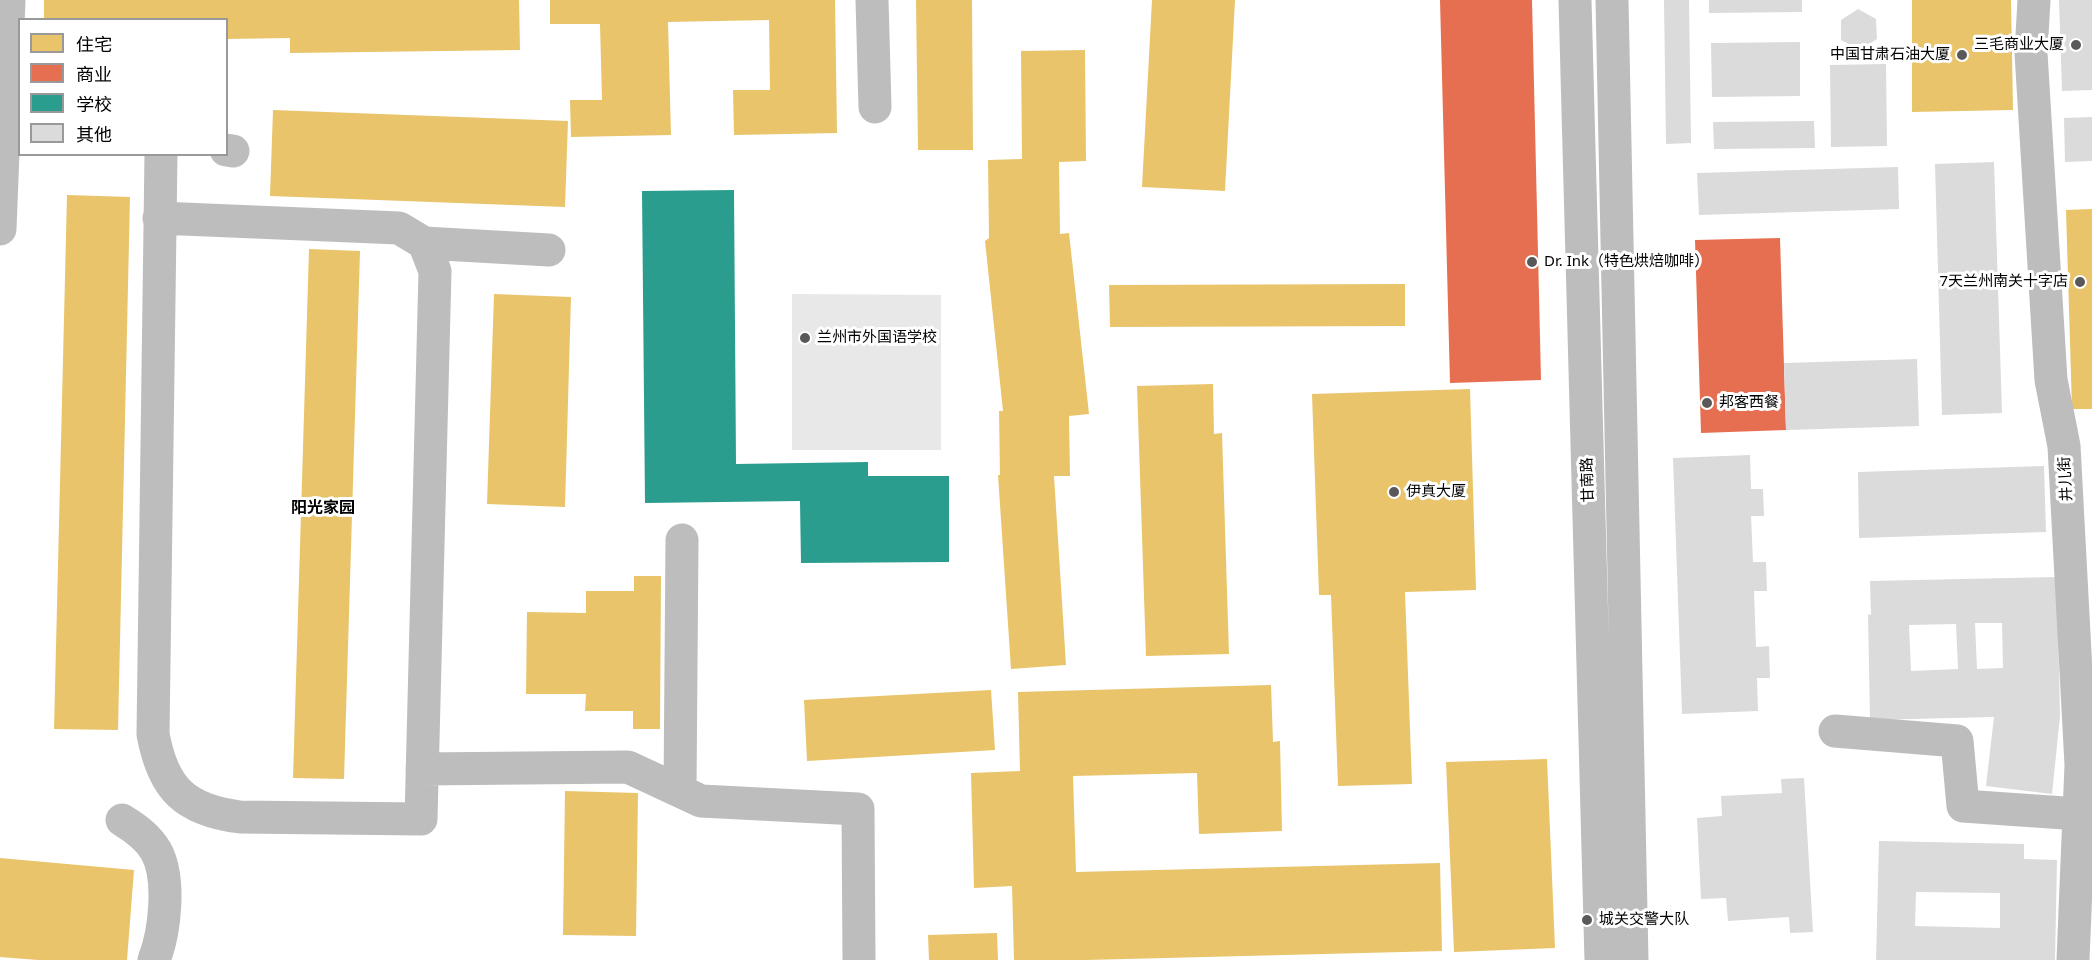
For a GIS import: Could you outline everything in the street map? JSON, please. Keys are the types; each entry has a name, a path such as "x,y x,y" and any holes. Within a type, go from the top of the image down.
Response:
{"street":[{"path":"0,229 12,134 9,0"},
{"path":"872,0 875,107"},
{"name":"甘南路","path":"1575,0 1600,960"},
{"path":"1612,0 1632,960"},
{"name":"井儿街","path":"2034,0 2031,53 2051,380 2078,445 2081,765 2073,960"},
{"path":"160,156 153,734 158,760 171,784 190,802 214,814 240,817 421,819 435,271 424,243"},
{"path":"159,218 399,228 424,243 549,250"},
{"path":"680,791 682,540"},
{"path":"1835,731 1957,741 1963,806 2079,814"},
{"path":"422,769 628,767 701,801 858,809 859,960"},
{"path":"122,820 141,832 156,851 164,872 163,920 160,944 154,960"}],"shaded area":[{"path":"792,294 941,295 941,450 792,450"}],"building: 住宅":[{"path":"44,0 519,0 520,50 290,53 290,38 228,39 228,18 44,18"},
{"path":"550,0 835,0 837,133 734,135 733,90 770,90 769,20 668,22 671,135 571,137 570,100 602,100 600,24 550,24"},
{"path":"916,0 972,0 973,150 918,150"},
{"path":"1152,0 1235,0 1225,191 1142,187"},
{"name":"中国甘肃石油大厦","path":"1912,0 2011,0 2013,110 1912,112"},
{"path":"1085,50 1086,161 1059,162 1060,234 1069,233 1089,414 1069,416 1070,476 1054,476 1066,665 1011,669 998,475 1000,475 999,411 1003,411 985,241 989,238 988,160 1022,159 1021,51"},
{"path":"273,110 568,121 565,207 270,196"},
{"path":"67,195 130,197 118,730 54,729"},
{"name":"7天兰州南关十字店","path":"2092,209 2092,409 2072,409 2066,210"},
{"path":"309,249 360,251 344,779 293,778"},
{"path":"1405,284 1405,326 1110,327 1109,285"},
{"path":"494,294 571,297 565,507 487,504"},
{"path":"1213,384 1214,434 1222,433 1229,654 1146,656 1137,386"},
{"name":"伊真大厦","path":"1470,389 1476,590 1405,592 1412,784 1338,786 1331,595 1319,595 1312,394"},
{"path":"634,576 661,576 660,729 633,729 633,711 585,711 586,694 526,694 527,612 586,613 586,591 634,591"},
{"path":"1271,685 1273,742 1280,741 1282,831 1199,834 1197,773 1073,776 1076,872 1440,863 1442,951 1014,960 1012,886 974,888 971,773 1020,771 1018,692"},
{"path":"991,690 995,750 807,761 804,700"},
{"path":"1547,759 1555,948 1454,952 1446,762"},
{"path":"565,791 638,793 636,936 563,935"},
{"path":"0,858 134,870 127,960 38,960 0,957"},
{"path":"997,933 998,960 929,960 928,935"}],"building: 商业":[{"path":"1440,0 1532,0 1541,380 1450,383"},
{"path":"1780,238 1786,430 1701,433 1695,240"}],"building: 学校":[{"path":"734,190 736,464 868,462 868,476 949,476 949,562 801,563 800,501 645,503 642,191"}],"building: 其他":[{"path":"1664,0 1689,0 1691,143 1666,144"},
{"path":"1709,0 1802,0 1802,12 1709,13"},
{"name":"三毛商业大厦","path":"2059,0 2092,0 2092,90 2062,91"},
{"path":"1858,9 1876,19 1877,39 1860,50 1841,40 1841,20"},
{"path":"1800,42 1800,96 1712,97 1711,43"},
{"path":"1886,64 1887,146 1831,147 1830,65"},
{"path":"2092,117 2092,161 2065,162 2064,118"},
{"path":"1814,121 1815,148 1714,149 1713,122"},
{"path":"1994,162 2002,413 1942,415 1935,164"},
{"path":"1898,167 1899,209 1699,215 1697,173"},
{"path":"1917,359 1919,426 1786,430 1784,363"},
{"path":"1750,455 1751,489 1763,489 1764,516 1751,516 1753,562 1766,562 1767,591 1754,591 1756,647 1769,646 1770,678 1757,678 1758,711 1682,714 1673,458"},
{"path":"2044,466 2046,532 1859,538 1858,472"},
{"path":"2057,577 2060,716 2052,794 1986,786 1994,717 1870,720 1868,614 1871,615 1870,581","holes":["1975,623 2002,623 2003,668 1977,669","1956,624 1958,669 1911,671 1909,625"]},
{"path":"1804,778 1813,932 1790,933 1789,917 1728,921 1726,898 1701,899 1697,818 1722,816 1721,796 1782,793 1781,779"},
{"path":"1879,841 2024,844 2024,859 2057,860 2055,960 1876,960","holes":["1916,892 2000,893 2000,928 1915,926"]}],"place":[{"name":"三毛商业大厦","path":"2076,45"},
{"name":"中国甘肃石油大厦","path":"1962,55"},
{"name":"Dr. Ink（特色烘焙咖啡）","path":"1532,262"},
{"name":"7天兰州南关十字店","path":"2080,282"},
{"name":"兰州市外国语学校","path":"805,338"},
{"name":"邦客西餐","path":"1707,403"},
{"name":"伊真大厦","path":"1394,492"},
{"name":"城关交警大队","path":"1587,920"}],"district":[{"name":"阳光家园","path":"323,508"}]}
